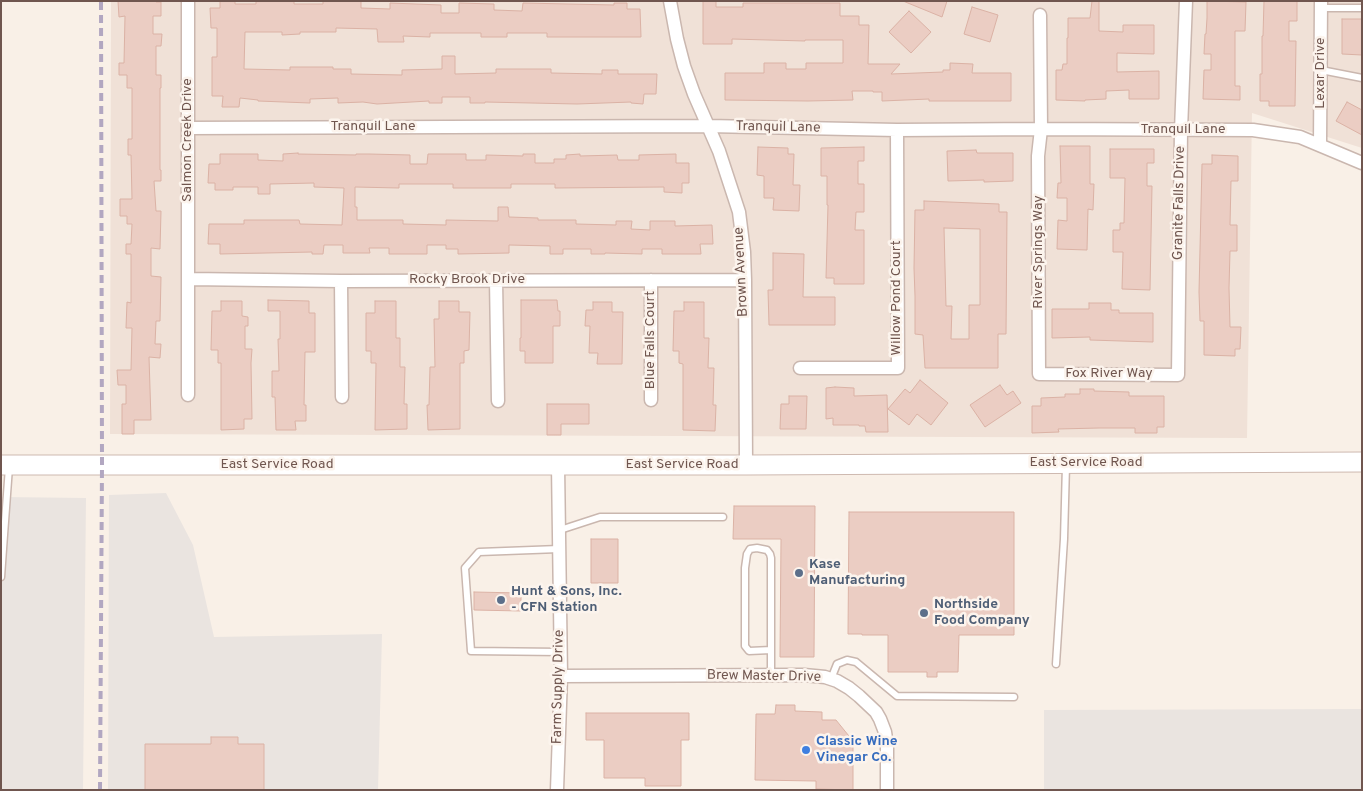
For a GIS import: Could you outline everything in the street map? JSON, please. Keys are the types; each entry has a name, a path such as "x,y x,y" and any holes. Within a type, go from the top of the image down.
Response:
{"street":[{"name":"Salmon Creek Drive","path":"188,1 188,395"},
{"name":"Brown Avenue","path":"670,1 684,66 719,151 739,212 745,280 746,465"},
{"name":"Granite Falls Drive","path":"1178,375 1181,130 1186,1"},
{"name":"Lexar Drive","path":"1320,145 1321,4"},
{"name":"River Springs Way","path":"1039,374 1038,156 1041,129 1040,15"},
{"name":"Tranquil Lane","path":"188,128 708,126 897,130 1262,130 1300,137 1362,163"},
{"name":"Willow Pond Court","path":"800,368 898,368 897,130"},
{"name":"Rocky Brook Drive","path":"189,279 745,280"},
{"path":"341,280 342,397"},
{"path":"496,280 498,401"},
{"name":"Blue Falls Court","path":"651,280 651,400"},
{"name":"Fox River Way","path":"1039,374 1178,375"},
{"name":"East Service Road","path":"5,465 746,465 1362,462"},
{"name":"Farm Supply Drive","path":"557,790 561,676 558,465"},
{"name":"Brew Master Drive","path":"561,676 804,676 825,677 838,681 859,696 876,712 880,719 887,745 887,790"}],"lane":[{"path":"1321,4 1362,8"},
{"path":"1321,70 1362,78"},
{"path":"1056,664 1064,539 1066,463"},
{"path":"1,577 5,465"},
{"path":"560,530 600,517 723,516"},
{"path":"559,549 479,552 465,568 471,651 561,652"},
{"path":"771,650 749,651 745,646 745,568 747,554 750,549 766,550 771,558 771,650 771,676"},
{"path":"831,679 837,664 847,660 856,662 897,696 1014,697"}],"shaded area":[{"path":"111,1 1362,1 1362,148 1252,113 1247,438 110,434"},
{"path":"166,493 193,545 214,637 382,634 378,790 108,790 109,495"},
{"path":"1,497 86,498 83,790 1,790"},
{"path":"1362,709 1362,790 1044,790 1044,710"}],"building":[{"path":"118,1 161,2 161,16 153,16 153,34 162,34 161,46 156,46 156,75 161,75 161,181 154,181 156,211 161,211 160,249 151,248 151,276 161,277 160,321 156,321 155,344 161,344 160,358 149,357 151,420 134,420 134,434 122,434 122,404 126,404 126,385 118,385 117,370 131,370 132,328 126,328 127,302 131,303 131,254 126,254 126,244 131,244 132,224 127,224 127,216 120,216 120,199 132,199 131,155 128,155 128,139 132,139 132,88 127,88 127,75 119,75 119,63 124,63 125,16 119,17"},
{"path":"220,1 235,1 235,4 256,4 256,1 294,1 294,4 323,4 323,1 361,1 361,8 390,9 390,3 441,5 441,13 459,13 459,3 494,4 494,10 522,11 523,3 614,5 614,3 627,3 627,9 640,9 641,37 547,37 547,33 507,33 507,37 481,37 481,33 430,33 430,37 403,36 404,42 378,42 377,29 336,28 336,32 300,32 300,34 282,35 282,32 245,32 244,69 290,70 290,67 333,67 333,69 351,69 351,74 402,75 402,70 442,69 442,56 455,56 455,74 496,73 496,69 551,69 551,73 602,74 602,70 618,70 618,74 657,74 656,94 644,94 643,104 631,102 577,104 470,103 470,97 442,97 442,103 429,103 429,101 377,104 363,102 338,103 338,98 310,99 310,103 258,101 240,98 239,107 222,107 223,96 212,96 212,57 217,57 217,28 211,28 210,8 220,8"},
{"path":"703,1 716,1 716,7 743,7 743,3 840,3 840,16 859,16 859,25 869,25 868,64 900,64 891,74 943,72 943,70 950,70 950,63 973,64 972,73 1011,73 1011,101 929,101 929,99 882,101 882,92 873,91 852,91 853,100 725,100 725,73 764,73 764,63 786,63 786,69 806,69 806,63 843,63 843,40 732,39 732,44 703,44"},
{"path":"903,1 947,1 942,17"},
{"path":"1092,1 1099,1 1099,31 1123,32 1123,25 1154,25 1154,54 1117,53 1117,72 1159,71 1159,99 1129,99 1129,90 1106,91 1106,99 1085,101 1056,100 1056,70 1062,70 1063,64 1067,64 1068,18 1090,18"},
{"path":"1207,1 1246,2 1245,31 1235,31 1235,86 1240,86 1240,100 1203,99 1204,70 1211,70 1211,54 1204,54"},
{"path":"1264,1 1297,1 1297,21 1289,21 1289,41 1296,41 1295,106 1269,106 1269,101 1260,101"},
{"path":"972,7 998,15 990,42 964,34"},
{"path":"909,11 931,32 911,53 889,32"},
{"path":"1342,19 1362,19 1362,55 1342,54"},
{"path":"1347,102 1362,110 1362,135 1336,121"},
{"path":"1060,146 1090,146 1090,184 1094,184 1093,210 1088,209 1087,250 1057,249 1058,220 1067,221 1067,198 1057,198 1058,183 1061,183"},
{"path":"758,147 788,148 788,154 794,154 793,185 800,185 799,211 773,210 774,198 764,198 764,176 757,175"},
{"path":"864,147 864,161 858,161 858,184 864,184 864,212 856,212 855,230 864,230 864,284 834,284 834,278 826,278 827,176 821,176 821,148"},
{"path":"1110,149 1154,149 1154,163 1147,163 1147,186 1152,186 1150,290 1122,289 1123,252 1113,252 1113,230 1120,230 1120,223 1124,223 1125,178 1110,178"},
{"path":"976,150 977,153 1013,153 1013,181 948,181 947,151"},
{"path":"220,154 258,154 258,160 283,161 283,154 410,155 410,164 427,164 428,154 466,154 466,160 486,160 486,155 523,156 523,154 535,154 535,163 554,163 554,159 566,159 566,155 617,155 618,160 639,160 639,155 676,154 676,163 689,163 689,183 682,183 682,193 664,192 664,187 555,188 555,184 511,184 511,188 453,188 453,184 399,184 399,188 355,187 357,220 403,220 403,224 446,225 446,220 498,221 498,207 508,207 509,217 538,218 538,220 576,220 576,224 616,225 616,221 632,221 631,229 650,230 650,221 675,221 675,226 712,225 713,244 700,244 701,254 662,254 662,249 642,249 642,254 591,254 591,249 563,249 563,254 550,254 550,246 509,245 509,253 458,254 458,249 446,249 446,245 427,245 427,254 389,254 389,248 369,248 370,253 343,253 343,245 324,245 323,254 312,254 312,252 220,254 220,244 208,244 209,224 244,224 244,220 299,220 300,224 342,225 344,188 314,187 314,183 270,184 270,194 258,194 258,187 233,187 233,190 215,190 215,183 208,183 209,164 220,164"},
{"path":"1212,155 1238,156 1238,181 1231,181 1230,225 1237,225 1237,251 1230,251 1229,288 1230,327 1241,327 1240,349 1235,349 1235,356 1204,355 1204,321 1200,321 1202,164 1212,164"},
{"path":"924,201 999,204 999,212 1007,212 1006,334 998,334 998,368 925,368 923,335 915,334 914,268 915,210 924,210","holes":["944,228 980,229 980,305 969,305 969,339 951,339 952,306 946,306"]},
{"path":"773,253 804,254 803,297 835,297 835,325 769,325 768,290 773,290"},
{"path":"268,300 309,301 309,313 315,313 315,352 305,352 304,405 306,405 306,421 295,421 296,430 276,430 275,397 272,397 272,371 279,371 278,339 280,339 280,311 268,311"},
{"path":"521,300 557,300 558,311 560,311 560,326 553,326 553,363 525,363 525,351 520,351"},
{"path":"221,301 242,301 242,316 248,317 248,326 245,326 245,349 252,349 252,419 244,419 244,429 221,430 221,363 218,363 218,350 211,350 212,311 221,311"},
{"path":"375,301 396,301 396,338 400,338 400,367 405,367 404,404 407,404 407,429 375,430 376,363 371,363 371,351 366,351 366,313 375,313"},
{"path":"439,301 459,301 459,312 470,312 469,350 464,351 464,363 460,363 460,429 428,430 427,405 429,405 430,367 435,367 434,319 439,319"},
{"path":"593,302 612,302 612,312 623,312 622,364 597,364 598,353 589,353 590,326 585,326 586,310 593,310"},
{"path":"684,302 704,302 704,338 709,338 708,368 714,368 713,405 716,405 715,431 683,430 683,364 679,363 679,351 673,351 674,311 684,311"},
{"path":"1089,303 1111,303 1111,310 1119,310 1119,313 1153,313 1153,342 1090,340 1090,337 1052,338 1052,309 1089,309"},
{"path":"920,380 948,403 931,425 917,414 909,425 888,409 905,389 910,393"},
{"path":"1000,385 1007,395 1013,391 1021,403 985,427 970,405"},
{"path":"826,388 854,388 854,396 887,395 888,432 866,432 865,426 859,425 833,425 833,418 826,419"},
{"path":"1080,389 1129,392 1129,396 1164,396 1164,427 1157,427 1157,433 1135,433 1135,428 1099,428 1058,429 1059,432 1032,433 1032,406 1041,406 1041,398 1065,397 1065,394 1080,394"},
{"path":"789,396 807,396 806,429 780,429 781,404 789,404"},
{"path":"547,404 589,404 589,424 561,424 561,435 547,435"},
{"path":"734,506 815,506 814,657 780,657 781,539 733,539"},
{"path":"849,512 1014,512 1014,635 959,635 958,672 937,672 937,677 927,677 927,672 888,672 888,635 848,634"},
{"path":"591,539 618,539 618,583 591,583"},
{"path":"474,592 521,593 521,611 474,610"},
{"path":"776,705 795,705 795,711 822,712 822,720 836,720 853,741 853,790 816,789 816,781 755,780 756,714 775,714"},
{"path":"586,713 689,713 689,740 681,740 681,786 645,786 645,778 604,778 604,740 586,740"},
{"path":"211,737 238,737 238,744 264,744 264,790 145,790 145,744 211,744"}],"railway":[{"path":"100,790 102,465 101,1"}],"place":[{"name":"Kase Manufacturing","path":"799,573"},
{"name":"Hunt & Sons, Inc. - CFN Station","path":"501,600"},
{"name":"Northside Food Company","path":"924,613"},
{"name":"Classic Wine Vinegar Co.","path":"806,750"}]}
